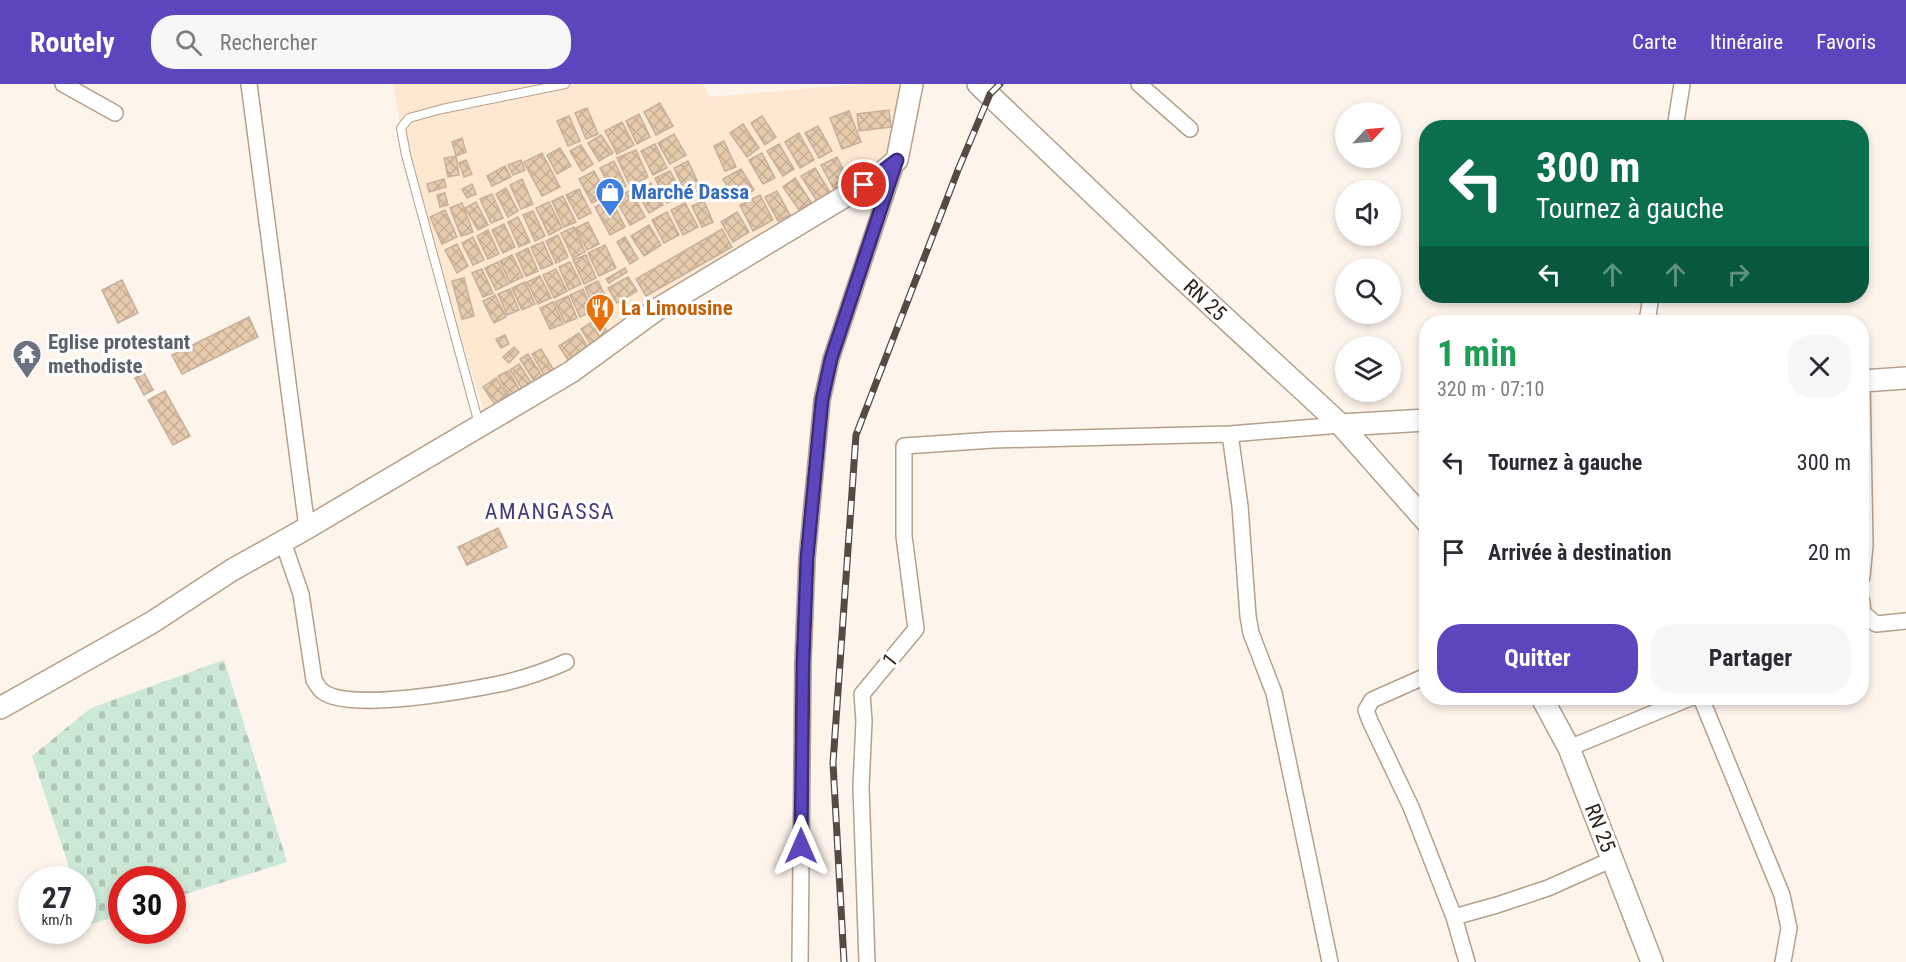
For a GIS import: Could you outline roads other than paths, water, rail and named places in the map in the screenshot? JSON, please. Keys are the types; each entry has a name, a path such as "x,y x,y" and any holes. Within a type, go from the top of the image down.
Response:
{"main road":[{"path":"3,709 151,622 232,570 571,372 656,310 877,177 897,160 912,84"},
{"name":"RN 25","path":"978,84 1173,270 1341,425 1419,513"},
{"path":"1869,381 1906,378"},
{"path":"1341,425 1419,420"},
{"name":"RN 25","path":"1546,705 1569,748 1652,962"}],"street":[{"path":"63,84 115,113"},
{"path":"249,84 307,528"},
{"path":"1139,84 1190,129"},
{"path":"1676,120 1682,84"},
{"path":"800,962 803,662 807,558 822,400 831,359 897,160"},
{"path":"1330,962 1274,693 1251,633 1240,506 1230,434 1341,425"},
{"name":"1","path":"867,962 861,788 864,721 862,694 916,629 904,536 904,446 993,440 1230,434"},
{"path":"283,542 301,594 314,680 322,691 330,695 338,698 366,699 417,697 504,683 566,662"},
{"path":"1869,616 1876,624 1906,621"},
{"path":"1419,679 1372,700 1366,710 1411,807 1454,917 1467,962"},
{"path":"1569,748 1673,705"},
{"path":"1704,705 1782,895 1789,928 1787,959"},
{"path":"1454,917 1548,888 1613,859"}],"lane":[{"path":"479,426 406,155 401,128 410,118 431,112 565,84"}],"railway":[{"path":"844,962 833,763 856,435 958,170 990,94 1000,84"}],"place":[{"name":"Marché Dassa","path":"610,218"},
{"name":"La Limousine","path":"600,334"},
{"name":"Eglise protestant methodiste","path":"27,380"}],"district":[{"name":"AMANGASSA","path":"550,511"}]}
